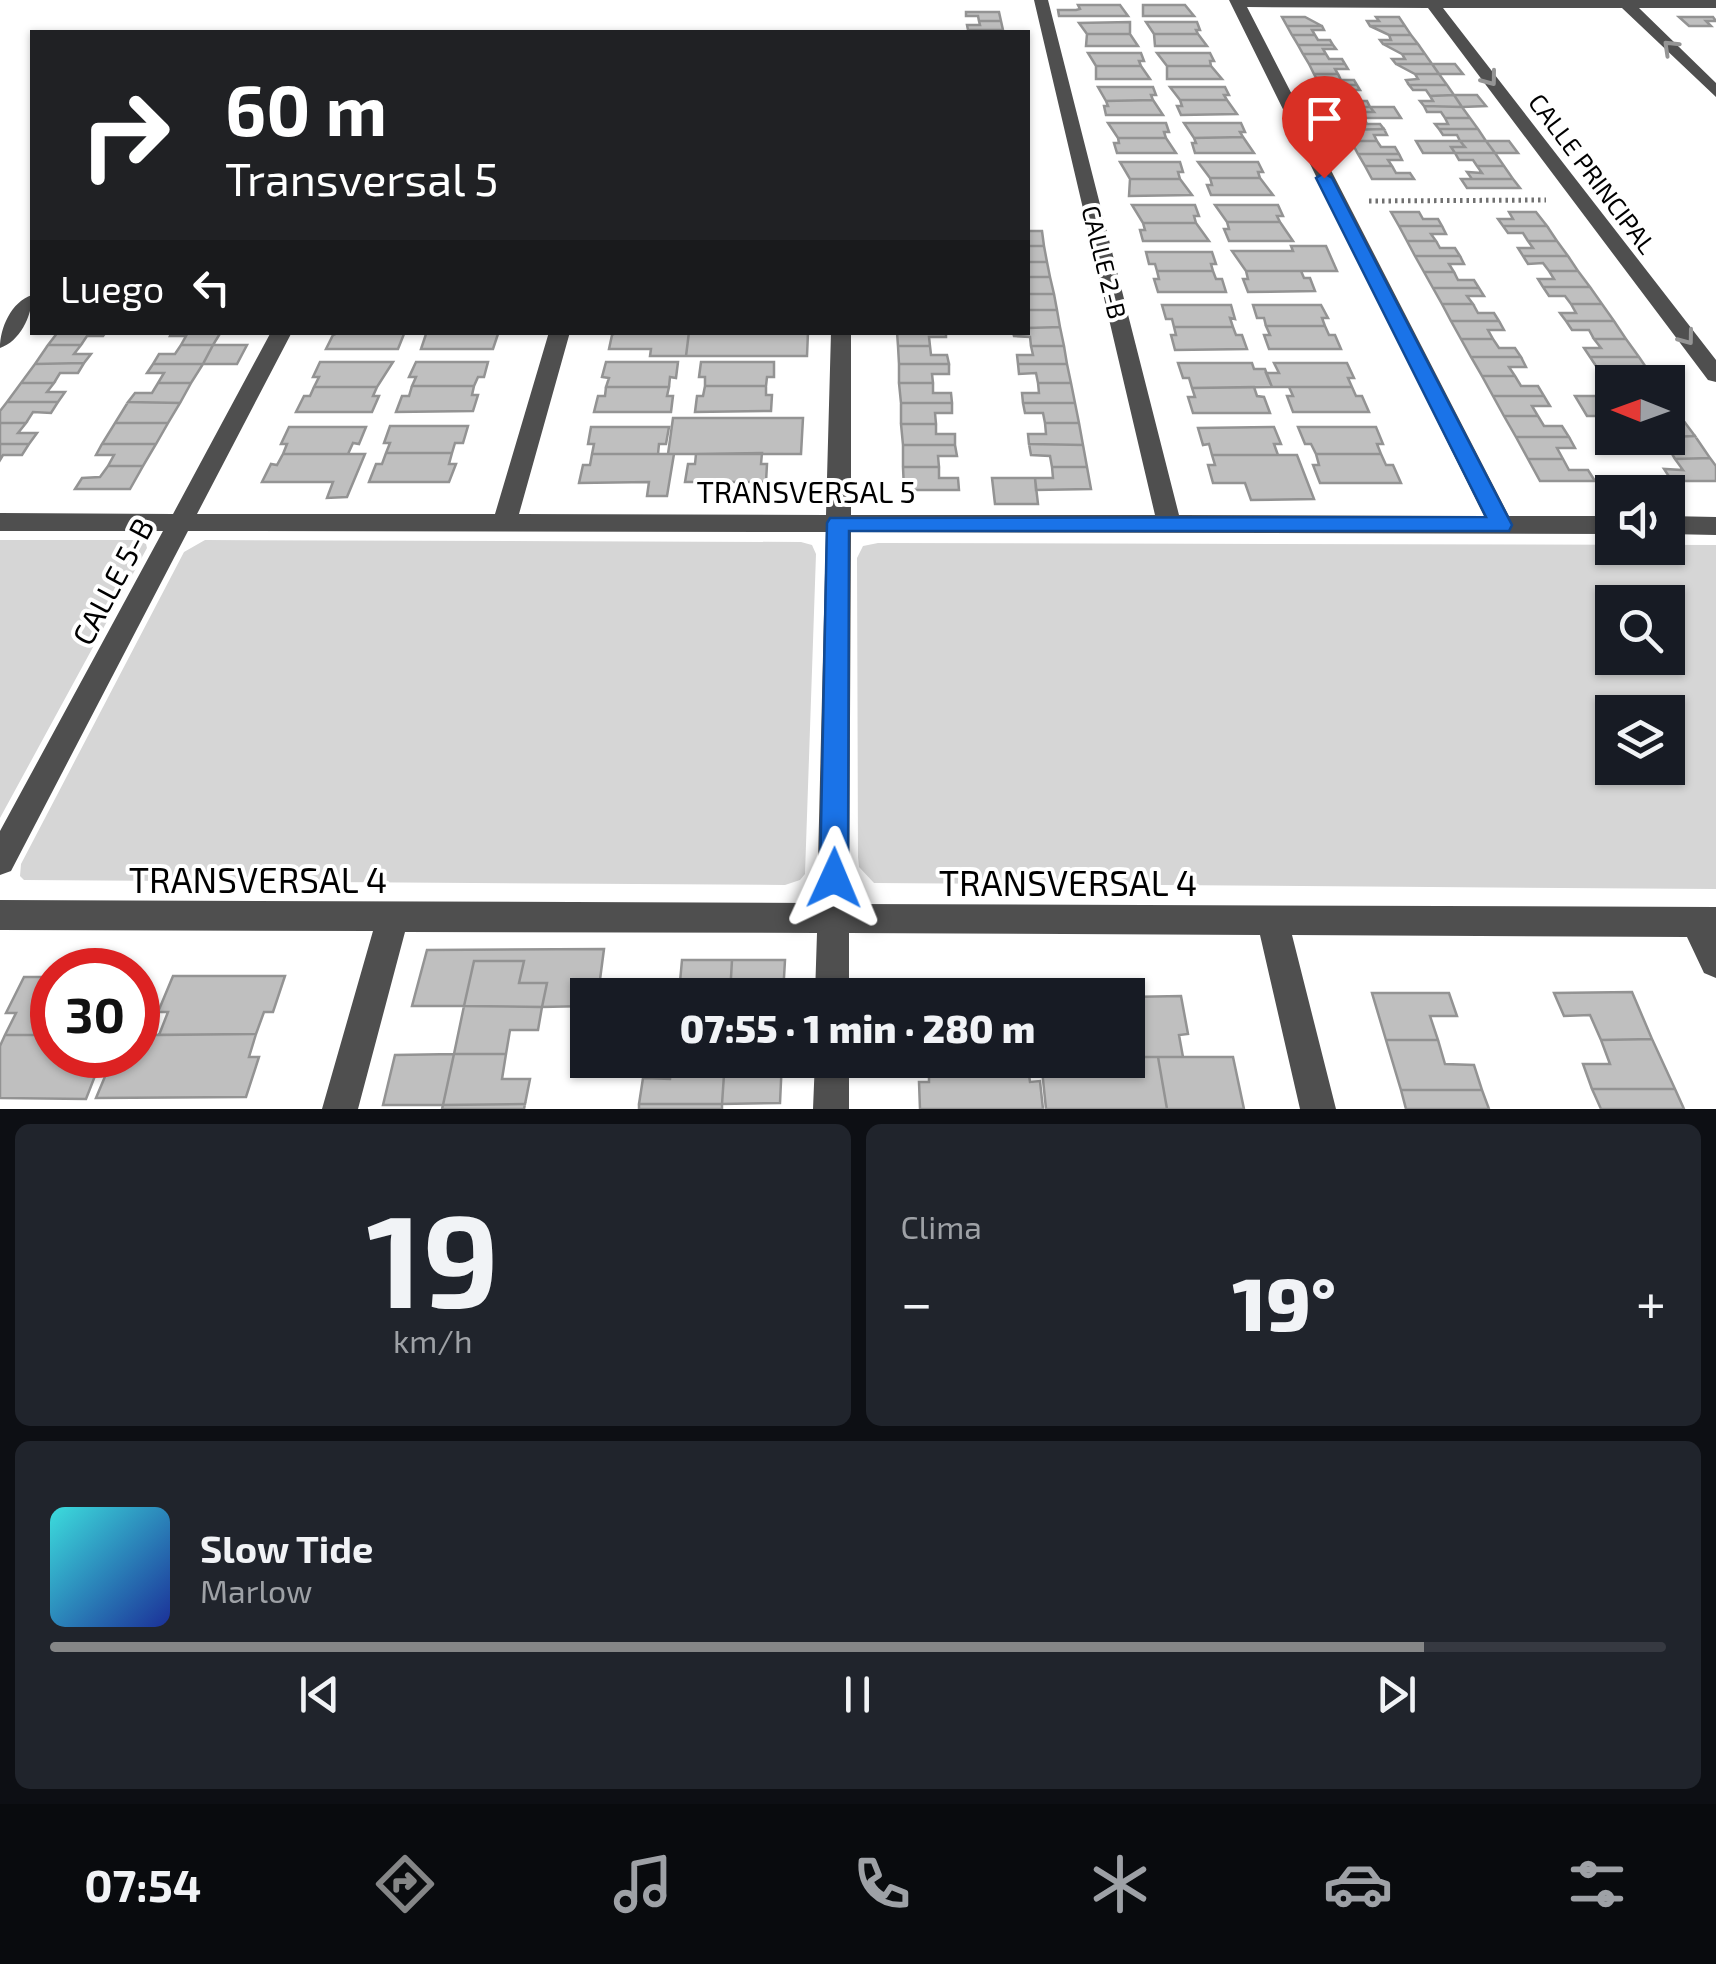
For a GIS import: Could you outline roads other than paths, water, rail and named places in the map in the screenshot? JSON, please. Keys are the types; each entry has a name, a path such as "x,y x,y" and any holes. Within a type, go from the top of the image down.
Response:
{"street":[{"name":"CALLE 2-B","path":"1041,0 1169,524"},
{"path":"1501,525 1237,1 1716,4"},
{"name":"CALLE PRINCIPAL","path":"1431,2 1716,375"},
{"path":"1624,2 1716,92"},
{"path":"0,342 30,304"},
{"name":"CALLE 5-B","path":"0,861 280,335"},
{"path":"505,522 559,335"},
{"path":"832,978 841,335"},
{"name":"TRANSVERSAL 5","path":"0,522 1595,525"},
{"path":"1685,526 1716,526"},
{"name":"TRANSVERSAL 4","path":"0,915 1706,922"},
{"path":"340,1109 393,917"},
{"path":"1272,920 1318,1109"},
{"path":"1706,922 1716,962"},
{"path":"831,1109 832,1078"}]}
